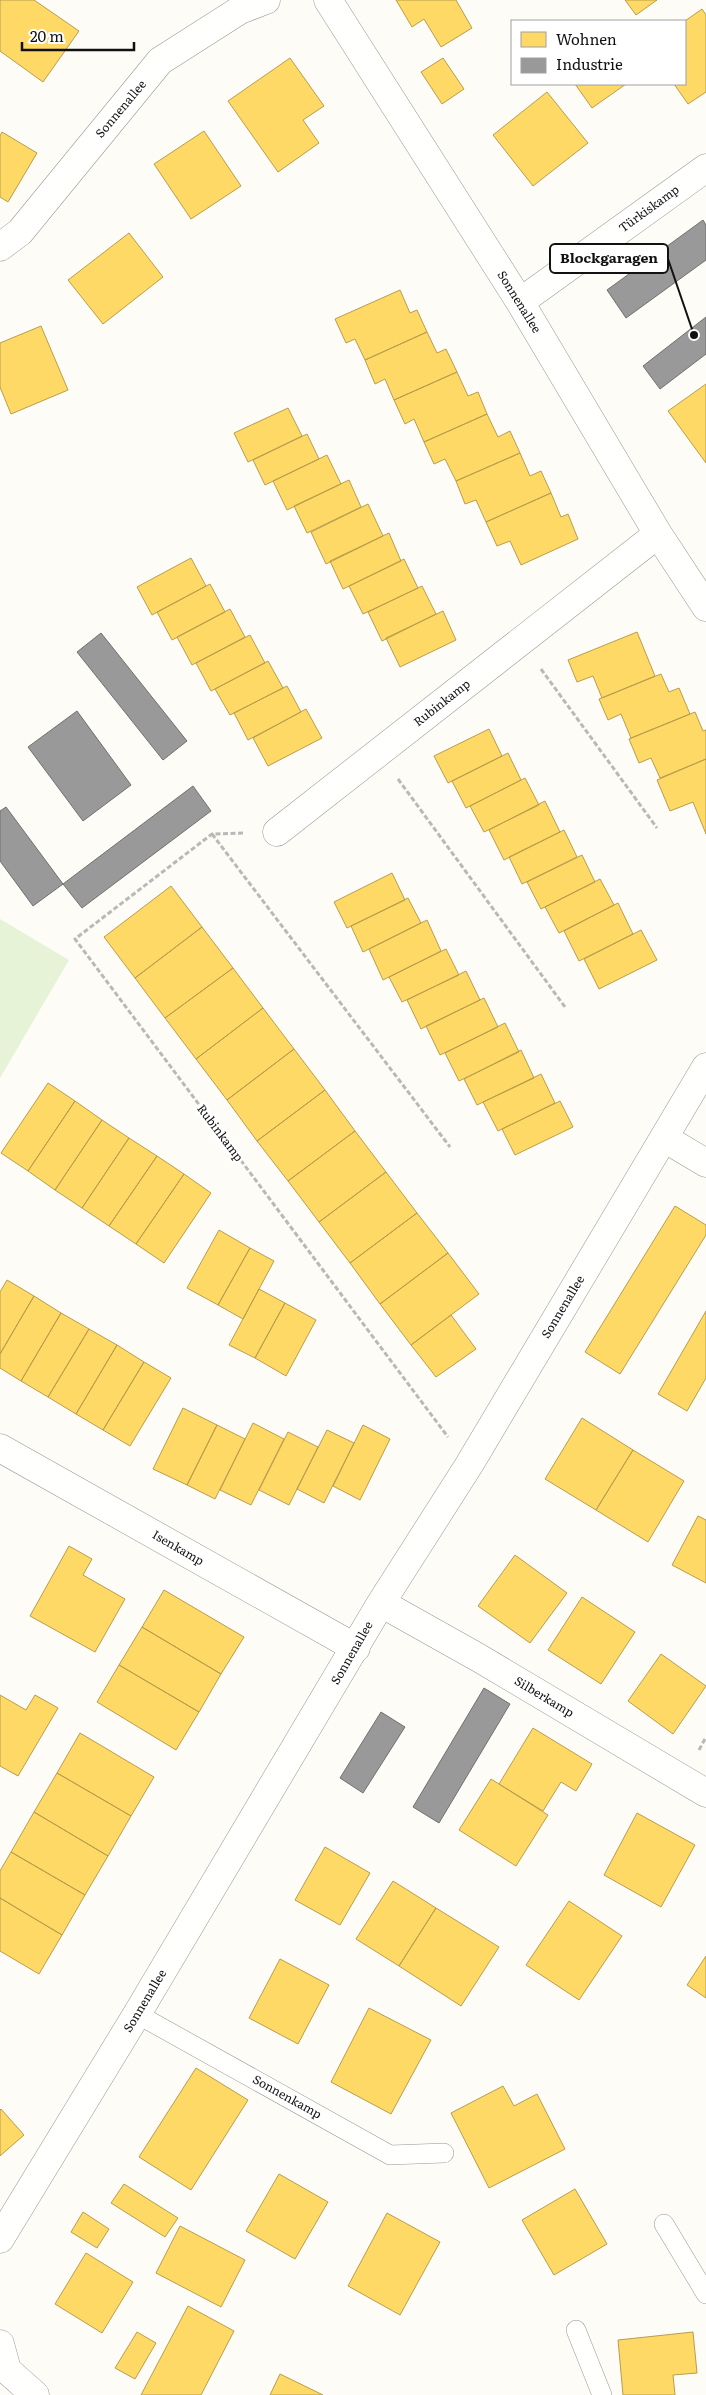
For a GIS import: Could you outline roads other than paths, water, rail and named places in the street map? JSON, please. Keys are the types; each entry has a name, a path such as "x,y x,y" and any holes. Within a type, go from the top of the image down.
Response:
{"street":[{"name":"Sonnenallee","path":"0,247 20,232 160,61 240,10 266,0"},
{"name":"Sonnenallee","path":"328,0 520,302 658,534 706,607"},
{"name":"Türkiskamp","path":"520,302 706,168"},
{"name":"Rubinkamp","path":"277,832 658,534"},
{"name":"Sonnenallee","path":"0,2239 138,2014 381,1603 469,1465 706,1067"},
{"path":"664,1138 706,1163"},
{"name":"Isenkamp","path":"0,1448 356,1648"},
{"name":"Silberkamp","path":"381,1603 479,1658 706,1793"},
{"path":"0,2344 3,2372 35,2395"}],"lane":[{"name":"Sonnenkamp","path":"138,2014 390,2155 444,2153"},
{"path":"664,2224 706,2294"},
{"path":"576,2330 602,2395"}],"place":[{"name":"Blockgaragen","path":"694,335"}]}
